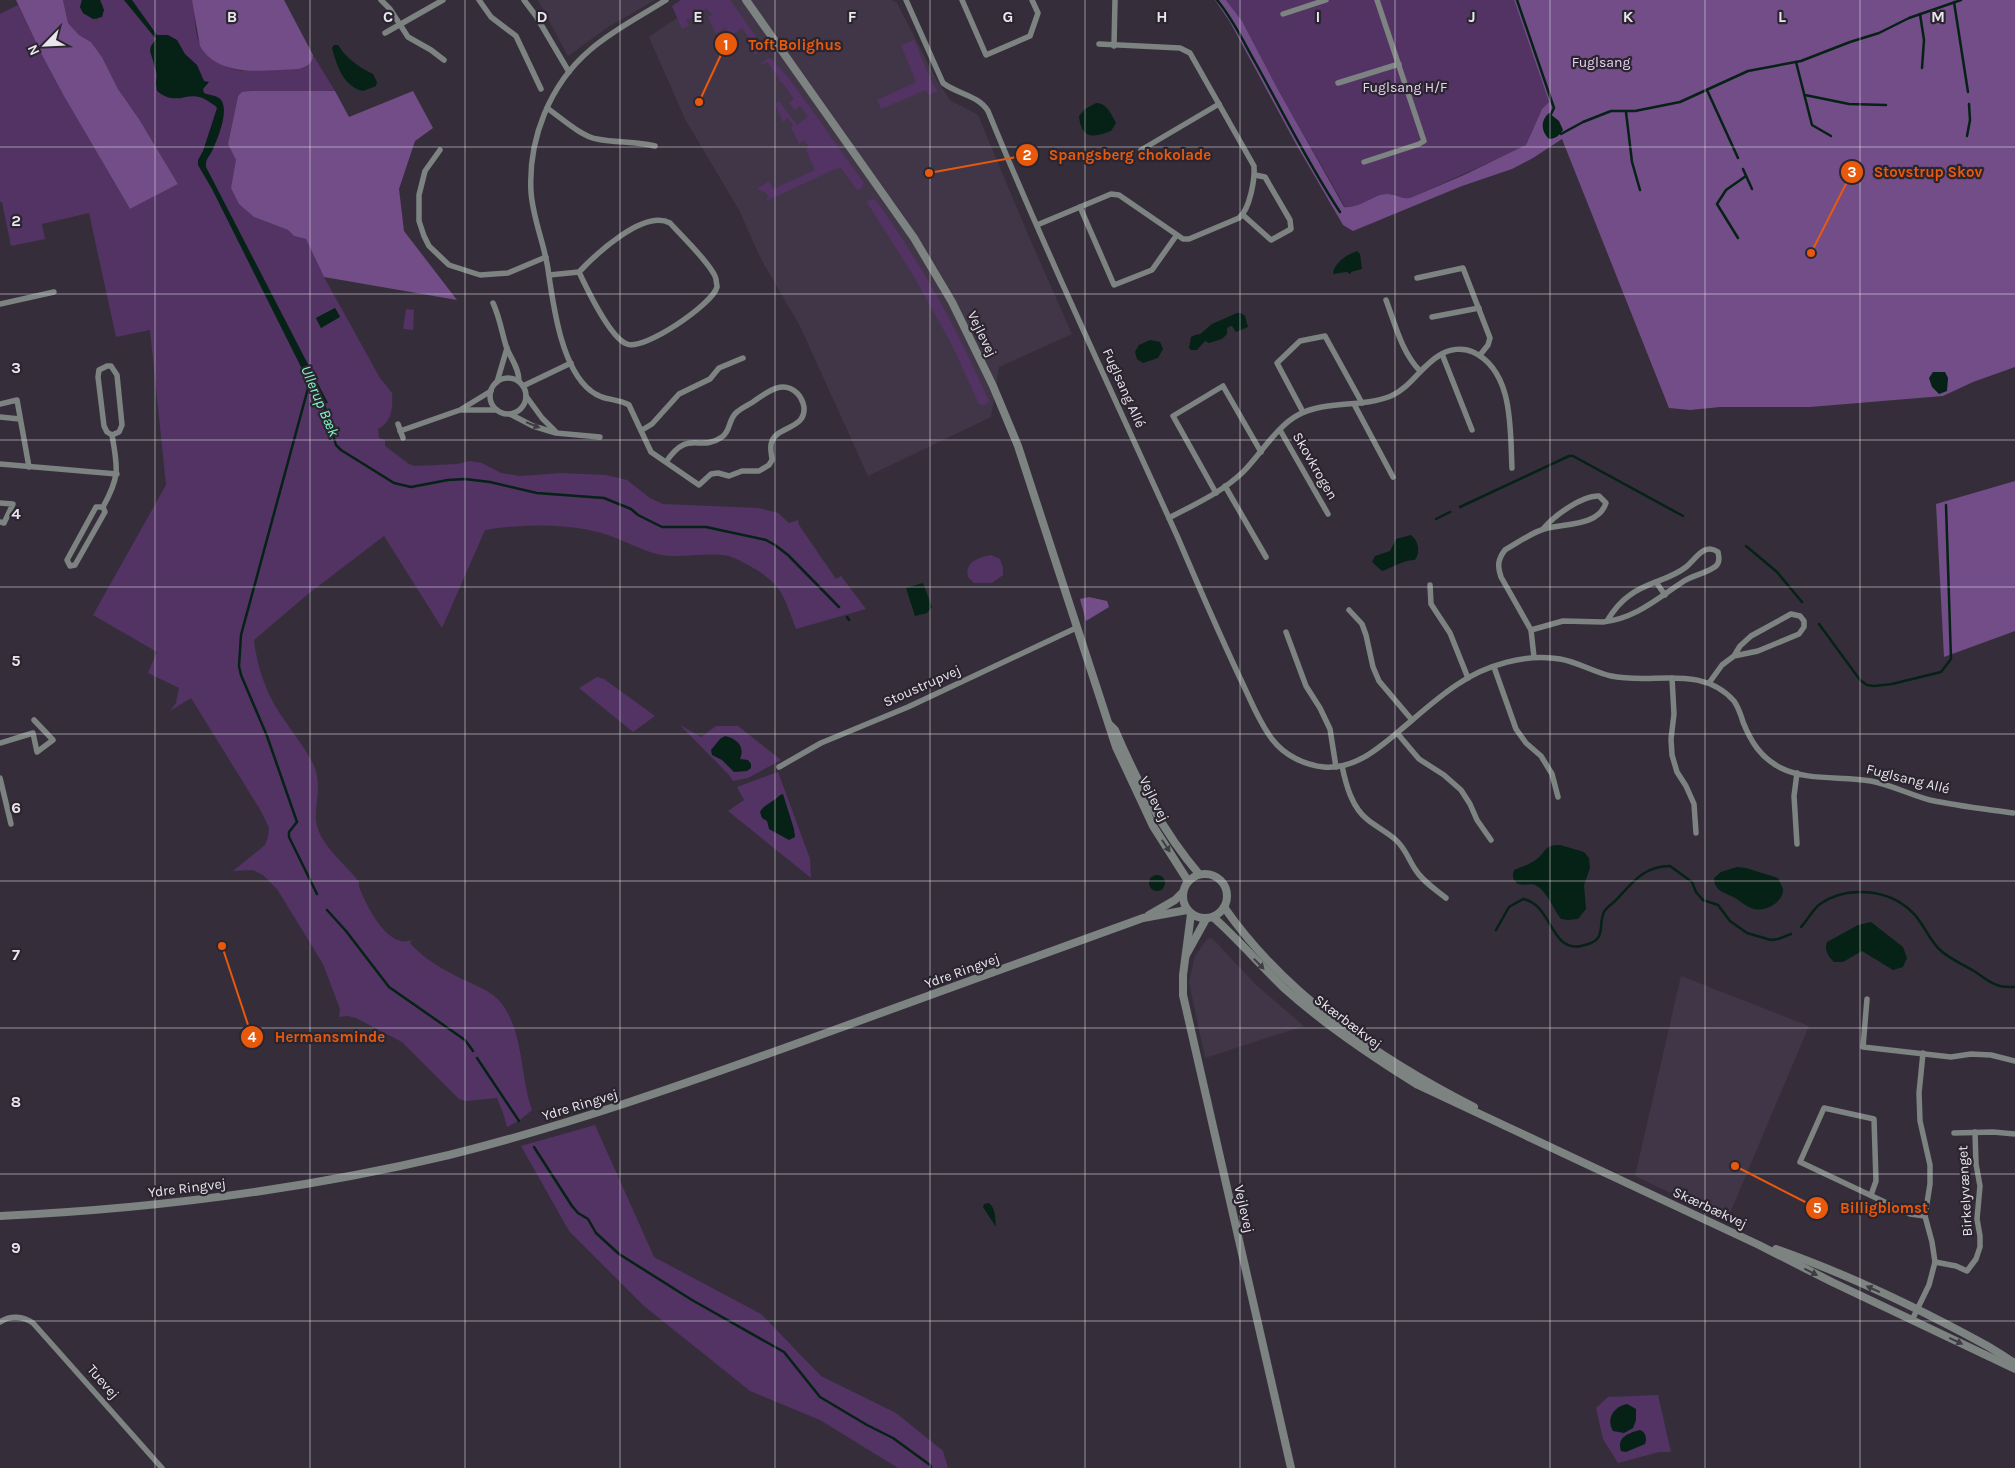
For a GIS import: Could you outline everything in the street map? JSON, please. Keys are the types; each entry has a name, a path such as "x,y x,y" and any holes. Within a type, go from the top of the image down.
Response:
{"street":[{"path":"380,0 390,9 408,37 444,60"},
{"path":"386,33 443,0"},
{"path":"479,0 491,17 516,36 541,89"},
{"path":"524,0 536,16 569,72"},
{"path":"666,0 610,35 590,50 569,72 547,108 534,149 531,190 533,213 546,258 560,334 579,378 591,392 608,400 624,402 630,405 652,452 666,462 699,485 711,474 718,473 729,476 742,471 765,469 772,460 771,444 773,439 797,424 804,409 802,399 796,392 788,388 773,388 736,413 731,420 729,430 719,439 706,443 685,443 673,452 666,462"},
{"name":"Vejlevej","path":"746,0 914,238 952,302 993,386 1018,446 1113,740 1153,826 1188,881"},
{"name":"Fuglsang Allé","path":"906,0 943,83 949,88 979,101 988,111 1037,226 1169,518 1213,621 1269,736 1279,748 1293,758 1323,767 1339,766 1359,760 1457,684 1468,678 1494,667 1534,657 1556,658 1575,662 1611,676 1697,679 1710,683 1736,704 1754,746 1763,756 1785,770 1797,773 1870,780 1930,800 2013,813"},
{"path":"962,0 986,55 1030,36 1038,13 1032,0"},
{"path":"1114,46 1115,0"},
{"path":"1283,14 1326,0"},
{"path":"1364,162 1424,141 1377,0"},
{"path":"1037,226 1111,194 1119,195 1183,239 1189,239 1243,215 1246,211 1255,175 1254,166 1190,54 1180,48 1099,44"},
{"path":"1338,83 1399,64"},
{"path":"1141,150 1219,104"},
{"path":"547,108 588,136 596,139 640,142 655,146"},
{"path":"440,150 425,171 419,196 419,221 429,246 450,266 480,275 508,273 546,258"},
{"path":"1243,215 1271,240 1291,229 1290,220 1265,177 1255,175"},
{"path":"1080,207 1114,285 1152,270 1176,236"},
{"path":"549,275 579,272 592,258 621,236 654,220 663,220 670,223 710,269 716,278 716,287 711,296 689,316 654,337 632,346 625,344 617,338 591,297 579,272"},
{"path":"1417,278 1463,268 1490,338 1488,345 1480,355 1489,363 1504,391 1509,416 1512,468"},
{"path":"0,304 54,292"},
{"path":"1386,300 1406,353 1420,371"},
{"path":"493,303 498,314 507,348 519,372 526,396 556,433"},
{"path":"1432,317 1479,308"},
{"name":"Skovkrogen","path":"1303,412 1277,363 1300,341 1326,336 1362,403"},
{"path":"400,431 460,410 490,392 497,382 507,348"},
{"name":"Skovkrogen","path":"1169,518 1216,493 1242,473 1280,430 1292,418 1303,412 1325,406 1362,403 1391,396 1411,382 1428,363 1442,354 1468,349 1480,355"},
{"path":"1442,354 1472,430"},
{"path":"642,430 652,424 678,394 710,379 719,368 743,358"},
{"path":"497,382 508,378 521,384 571,363"},
{"path":"103,507 96,507 67,560 70,566 76,564 105,512 103,507 114,486 117,474 117,462 112,435 107,432 104,426 98,377 99,370 107,366 111,366 117,375 122,425 119,432 112,435"},
{"path":"1216,493 1173,416 1224,386 1261,452"},
{"path":"490,392 491,402 497,410"},
{"path":"510,414 522,408 526,396"},
{"path":"0,404 17,400 29,467"},
{"path":"1354,404 1393,477"},
{"path":"460,410 497,410 510,414 533,426 556,433 600,437"},
{"path":"0,417 20,419"},
{"path":"398,424 403,438"},
{"name":"Skovkrogen","path":"1280,430 1328,514"},
{"path":"0,464 117,474"},
{"path":"1225,486 1266,557"},
{"path":"1534,657 1531,630 1500,577 1498,563 1501,555 1505,550 1543,529 1586,521 1603,510 1606,503 1599,496 1593,495 1584,498 1552,518 1543,529"},
{"path":"0,503 13,504 4,523 0,522"},
{"path":"1531,630 1563,621 1607,621 1628,616 1665,595 1684,581 1716,566 1719,561 1718,552 1712,549 1705,550 1686,567 1642,587 1615,609 1607,621"},
{"path":"1656,582 1665,595"},
{"path":"1430,585 1431,604 1450,633 1468,678"},
{"path":"1349,610 1362,624 1373,667 1379,681 1412,720"},
{"path":"1710,683 1722,665 1734,656 1740,646 1751,636 1791,614 1800,616 1804,620 1804,627 1799,634 1758,651 1734,656"},
{"name":"Stoustrupvej","path":"779,767 821,743 908,707 1076,628"},
{"path":"1286,632 1306,686 1320,708 1330,729 1339,766 1355,805 1366,819 1397,841 1425,882 1446,898"},
{"path":"1494,667 1516,730 1526,743 1541,756 1552,774 1558,797"},
{"path":"1672,678 1674,714 1671,739 1672,755 1677,772 1694,804 1696,833"},
{"path":"34,720 53,740 37,752 33,732 34,720"},
{"name":"Vejlevej","path":"1109,724 1114,730 1147,799 1169,835 1199,874"},
{"path":"0,743 33,732"},
{"path":"1397,732 1419,759 1444,775 1461,790 1477,820 1491,840"},
{"path":"1797,773 1794,796 1797,844"},
{"path":"0,778 11,824"},
{"path":"1199,874 1212,875 1223,882 1227,895 1224,908 1210,918 1189,912 1183,901 1183,892 1188,881 1199,874"},
{"name":"Ydre Ringvej","path":"0,1216 112,1209 240,1194 355,1175 492,1144 564,1124 695,1080 1143,918 1175,900 1183,892"},
{"name":"Skærbækvej","path":"1224,908 1234,922 1268,959 1312,1002 1334,1020 1406,1070 1481,1110 1488,1117"},
{"name":"Vejlevej","path":"1189,912 1183,995 1291,1468"},
{"name":"Ydre Ringvej","path":"1143,918 1189,912"},
{"name":"Vejlevej","path":"1186,955 1210,918"},
{"name":"Skærbækvej","path":"1210,918 1329,1026 1418,1085 1759,1245 2015,1369"},
{"path":"1867,999 1863,1047 1951,1057 1972,1054 1991,1055 2015,1060"},
{"path":"1912,1320 1929,1285 1935,1262 1925,1216 1930,1184 1930,1165 1920,1121 1919,1093 1923,1053"},
{"path":"1871,1195 1876,1181 1874,1118 1824,1108 1800,1162 1910,1214 1925,1216"},
{"name":"Birkelyvænget","path":"1935,1262 1956,1266 1966,1271 1976,1259 1980,1247 1977,1219 1980,1186 1976,1164 1975,1132"},
{"name":"Birkelyvænget","path":"1954,1133 2015,1134"},
{"name":"Skærbækvej","path":"1759,1245 1817,1264 1917,1309 1984,1344 2015,1363"},
{"name":"Tuevej","path":"0,1322 8,1318 22,1318 27,1319 40,1330 162,1468"}],"shaded area":[{"path":"538,0 655,0 608,27 568,56"},
{"path":"703,0 891,0 897,3 936,79 950,100 978,115 1072,334 999,367 991,417 868,476 800,326 761,259 739,210 685,119 649,37"},
{"path":"1208,938 1213,939 1255,984 1304,1026 1205,1058 1189,982 1195,956"},
{"path":"1681,976 1809,1026 1727,1220 1635,1176"}],"green space":[{"path":"16,0 63,0 68,23 79,35 91,42 102,57 118,89 139,119 178,184 130,209 64,96"},
{"path":"63,0 82,0 80,7 83,13 97,20 103,6 100,0 192,0 196,32 203,49 214,60 227,67 241,71 314,57 313,55 335,91 250,91 238,96 228,144 235,157 254,217 288,230 294,236 306,239 324,277 380,378 392,393 391,414 383,426 378,429 379,438 385,440 385,446 409,464 414,466 457,464 469,461 482,463 501,473 520,476 561,473 606,475 627,480 650,498 663,504 759,508 778,513 789,523 798,520 799,525 836,579 841,576 866,609 796,629 786,602 774,583 763,574 734,558 718,555 662,555 602,533 573,527 529,526 485,530 442,628 384,536 308,594 254,640 264,683 279,712 314,766 318,780 316,820 318,829 333,853 359,882 362,895 372,914 386,932 394,938 403,941 412,940 410,943 437,966 493,995 502,1004 509,1016 518,1042 532,1110 520,1120 507,1127 497,1098 467,1101 459,1099 402,1042 356,1018 339,1017 340,1009 323,964 277,889 263,875 253,870 233,871 265,845 269,828 261,811 191,698 170,711 176,703 179,688 148,673 157,652 93,615 166,485 150,330 116,337 89,213 42,224 45,239 11,246 2,202 0,202 0,14 18,5 86,134 130,209 178,184 139,119 118,89 102,57 91,42 79,35 68,23","holes":["156,41 174,43 183,58 197,70 203,96 189,95 180,99 156,83 151,46","335,308 340,316 321,328 316,318"]},
{"path":"192,0 284,0 313,55 312,61 298,69 258,71 231,68 219,64 208,57 200,46"},
{"path":"681,0 730,0 762,45 762,50 755,55 753,52 757,49 742,28 731,36 725,28 716,34 708,17 712,15 706,8 699,15 686,20 689,26 682,29 672,6"},
{"name":"Fuglsang","path":"1215,0 1226,0 1242,21 1344,207 1350,207 1382,195 1390,194 1410,198 1464,175 1526,145 1542,109 1549,102 1514,0 2015,0 2015,367 1973,382 1943,396 1810,407 1720,407 1690,410 1669,408 1562,139 1512,169 1462,186 1353,231 1343,225 1296,144 1230,22"},
{"name":"Fuglsang H/F","path":"1226,0 1514,0 1549,102 1542,109 1526,145 1522,148 1410,198 1390,194 1382,195 1356,206 1345,207 1276,86 1242,21"},
{"path":"914,40 933,85 938,91 929,95 926,90 881,109 877,100 916,82 901,45"},
{"path":"768,58 772,59 791,81 864,183 861,189 857,190 840,167 766,201 768,196 766,193 757,189 769,181 773,189 815,170 806,150 809,147 804,140 799,144 791,127 793,125 788,118 783,122 775,104 779,101 797,125 808,117 800,106 795,110 789,103 794,99 781,81 776,84 780,80 767,62 762,65 761,63"},
{"path":"335,91 349,117 413,91 433,128 415,141 399,189 404,231 457,300 324,277 306,239 294,236 288,230 254,217 239,204 231,188 236,160 228,144 238,96 242,92"},
{"path":"876,200 900,236 942,305 989,401 985,405 979,404 952,345 913,275 868,204 867,201"},
{"path":"406,309 414,310 413,330 403,329"},
{"path":"2015,481 2015,631 1944,657 1936,504"},
{"path":"991,555 1000,559 1003,575 992,583 974,583 968,577 967,572 970,564 977,559"},
{"path":"1089,597 1107,601 1109,607 1086,621 1080,599"},
{"path":"597,677 604,679 655,716 633,732 579,688"},
{"path":"680,725 701,737 716,726 738,726 781,760 748,778 733,781"},
{"path":"778,772 810,859 811,878 728,811 744,800 737,787"},
{"path":"595,1125 654,1257 761,1314 821,1376 896,1413 943,1451 948,1468 898,1468 820,1420 750,1391 644,1306 569,1231 521,1146"},
{"path":"1658,1395 1671,1452 1659,1452 1618,1463 1603,1439 1596,1408 1608,1397"}],"water":[{"path":"82,0 100,0 104,10 102,17 93,19 83,13 80,7"},
{"path":"124,0 132,0 157,35 168,35 177,40 185,54 197,65 204,81 209,82 203,89 204,93 219,98 222,102 224,115 206,167 328,403 321,404 307,379 212,189 198,165 198,160 203,151 217,108 208,101 195,96 171,98 157,91 157,74 150,51 156,39"},
{"path":"334,45 338,45 354,62 373,74 377,82 376,86 363,91 350,85 336,62 332,48"},
{"path":"1096,103 1106,107 1116,123 1111,131 1099,135 1089,135 1082,129 1079,116 1085,109"},
{"path":"1549,113 1559,121 1563,130 1557,136 1549,139 1544,133 1543,123"},
{"path":"1357,251 1360,254 1362,269 1351,272 1351,274 1346,272 1333,274 1341,260"},
{"path":"335,308 340,317 321,328 316,318"},
{"path":"1237,313 1245,316 1248,327 1236,332 1232,326 1228,327 1227,334 1222,339 1209,343 1205,341 1197,350 1189,348 1191,337 1200,334 1212,324"},
{"path":"1150,340 1160,342 1163,349 1158,358 1143,363 1137,359 1135,352 1139,345"},
{"path":"1933,372 1945,372 1948,378 1947,391 1939,394 1932,387 1929,378"},
{"path":"1411,535 1418,546 1415,560 1402,562 1382,571 1372,562 1375,556 1390,551 1396,539"},
{"path":"923,583 932,607 927,613 915,616 906,588"},
{"path":"725,736 737,741 741,747 740,759 748,760 751,764 751,768 747,771 734,772 722,760 712,755 711,750"},
{"path":"783,794 794,829 795,837 789,840 769,829 767,821 762,818 760,812"},
{"path":"1560,845 1584,852 1589,858 1590,868 1584,885 1586,909 1578,919 1561,919 1541,889 1531,884 1522,885 1513,878 1514,870 1534,861 1550,846"},
{"path":"1737,867 1778,878 1783,889 1777,902 1758,910 1748,907 1734,897 1719,890 1715,885 1714,878 1721,872"},
{"path":"1157,875 1163,877 1165,883 1163,889 1157,891 1151,889 1149,883 1151,877"},
{"path":"1871,922 1903,947 1907,958 1903,967 1893,970 1862,951 1843,962 1834,962 1827,953 1827,942 1858,925"},
{"path":"989,1203 994,1211 996,1227 983,1207 984,1204"},
{"path":"1627,1404 1636,1409 1636,1420 1633,1428 1624,1433 1613,1431 1610,1422 1612,1414 1618,1408"},
{"path":"1640,1430 1644,1432 1645,1444 1626,1452 1621,1451 1620,1442 1624,1436"}],"waterway":[{"path":"1217,0 1238,30 1306,157 1340,212"},
{"path":"1517,0 1554,108 1551,114"},
{"path":"1561,134 1583,122 1611,111 1635,111 1680,102 1748,71 1801,61 1879,33 1909,18 1961,0"},
{"path":"1954,2 1968,92"},
{"path":"1920,14 1924,40 1922,68"},
{"path":"1796,62 1812,125 1831,136"},
{"path":"1707,90 1738,158"},
{"path":"1805,95 1849,104 1886,105"},
{"path":"1967,136 1970,120 1969,104"},
{"path":"1626,112 1632,162 1640,190"},
{"path":"1743,169 1752,189"},
{"path":"1738,238 1717,204 1726,190 1746,176"},
{"path":"310,381 241,635 239,666 267,736 297,822 289,832 289,837 317,894"},
{"name":"Ullerup Bæk","path":"323,401 336,445 394,483 411,487 448,480 465,479 490,482 537,493 604,498 631,509 638,515 662,527 706,527 766,540 788,555 839,607"},
{"path":"1460,507 1569,456 1573,456 1683,516"},
{"path":"1819,624 1860,680 1867,685 1892,684 1941,672 1951,659 1946,505"},
{"path":"1436,519 1450,512"},
{"path":"1746,546 1777,572 1802,602"},
{"path":"1496,930 1509,907 1523,899 1533,903 1540,909 1563,942 1571,946 1590,944 1599,937 1605,910 1634,881 1653,869 1670,866 1692,882 1696,892 1703,900 1718,905 1730,921 1747,933 1771,940 1791,934"},
{"path":"1801,927 1817,906 1831,898 1855,892 1880,894 1903,904 1912,912 1935,945 1947,956 1993,984 2015,987"},
{"path":"327,910 346,931 389,987 465,1040 473,1051"},
{"path":"477,1058 519,1121"},
{"path":"534,1147 572,1206 578,1213 588,1219 596,1233 619,1254 692,1300 784,1352 820,1397 893,1438 930,1465 931,1468"}],"place":[{"name":"Toft Bolighus","path":"699,102"},
{"name":"Spangsberg chokolade","path":"929,173"},
{"name":"Stovstrup Skov","path":"1811,253"},
{"name":"Hermansminde","path":"222,946"},
{"name":"Billigblomst","path":"1735,1166"}]}
